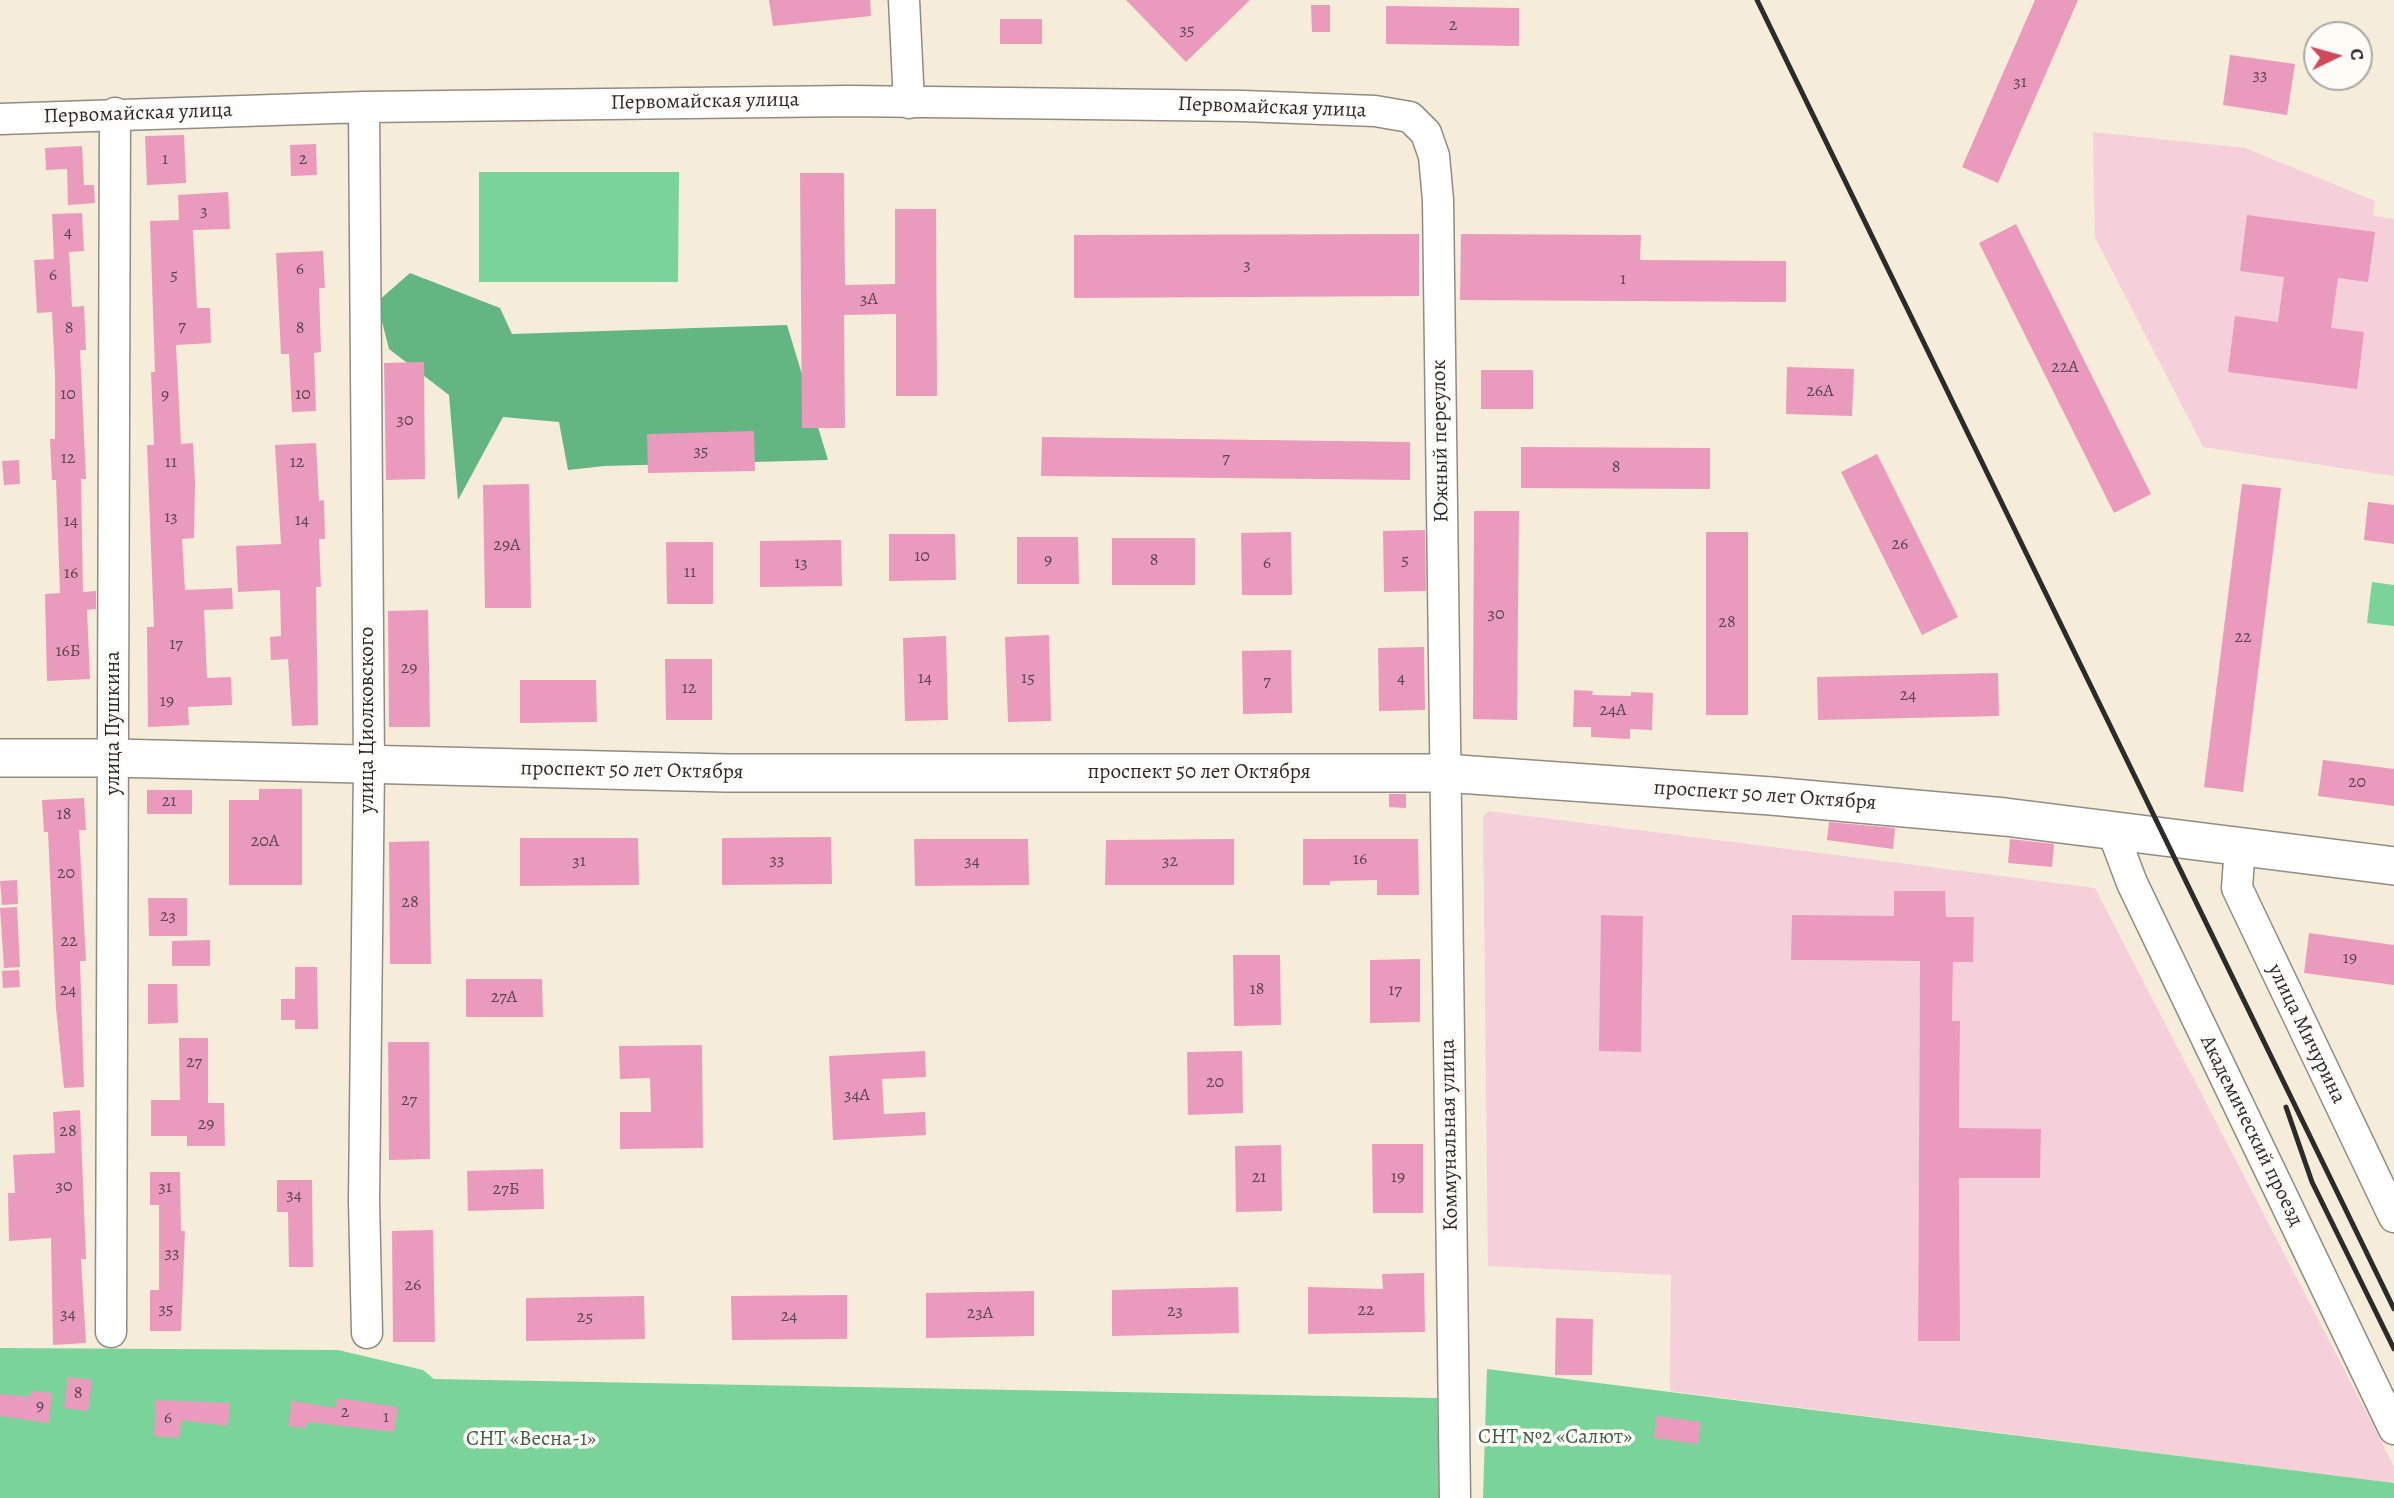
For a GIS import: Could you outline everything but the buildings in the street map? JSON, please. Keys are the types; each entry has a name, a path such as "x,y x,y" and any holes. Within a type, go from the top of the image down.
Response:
{"main road":[{"name":"проспект 50 лет Октября","path":"0,758 114,758 726,773 1444,773 1785,797 2005,817 2394,866"}],"street":[{"path":"904,0 909,103"},
{"name":"Первомайская улица","path":"0,119 115,113 365,107 823,101 1243,106 1375,111 1409,117"},
{"name":"улица Циолковского","path":"365,107 369,765 364,1201 367,1333"},
{"name":"улица Пушкина","path":"111,1332 115,113"},
{"name":"Южный переулок","path":"1409,117 1426,133 1434,156 1438,200 1444,773"},
{"name":"Коммунальная улица","path":"1444,773 1455,1498"},
{"name":"Академический проезд","path":"2112,830 2132,883 2394,1429"},
{"name":"улица Мичурина","path":"2240,846 2236,888 2394,1217"}],"shaded area":[{"path":"2093,132 2245,148 2375,201 2373,216 2394,219 2394,476 2203,447 2095,237"},
{"path":"1489,811 2095,888 2394,1466 2394,1483 1670,1391 1671,1275 1488,1266 1483,817","holes":["1894,891 1945,891 1946,917 1974,918 1973,962 1953,962 1952,1021 1960,1021 1959,1128 2041,1130 2040,1178 1959,1178 1960,1341 1918,1341 1920,961 1791,960 1912,917 1894,901","1602,915 1643,916 1641,1052"]}],"green space":[{"path":"479,172 679,172 678,282 479,282"},
{"path":"410,273 500,308 512,334 787,325 828,460 604,466 568,470 559,422 503,417 458,500 449,395 389,349 377,302"},
{"path":"2372,582 2394,585 2394,626 2367,623"},
{"name":"СНТ «Весна-1»","path":"0,1348 338,1350 423,1370 434,1379 1437,1398 1440,1498 0,1498"},
{"name":"СНТ №2 «Салют»","path":"1487,1369 2394,1483 2394,1498 1483,1498"}],"railway":[{"path":"1757,0 2394,1309"},
{"path":"2286,1107 2312,1182 2394,1349"}]}
